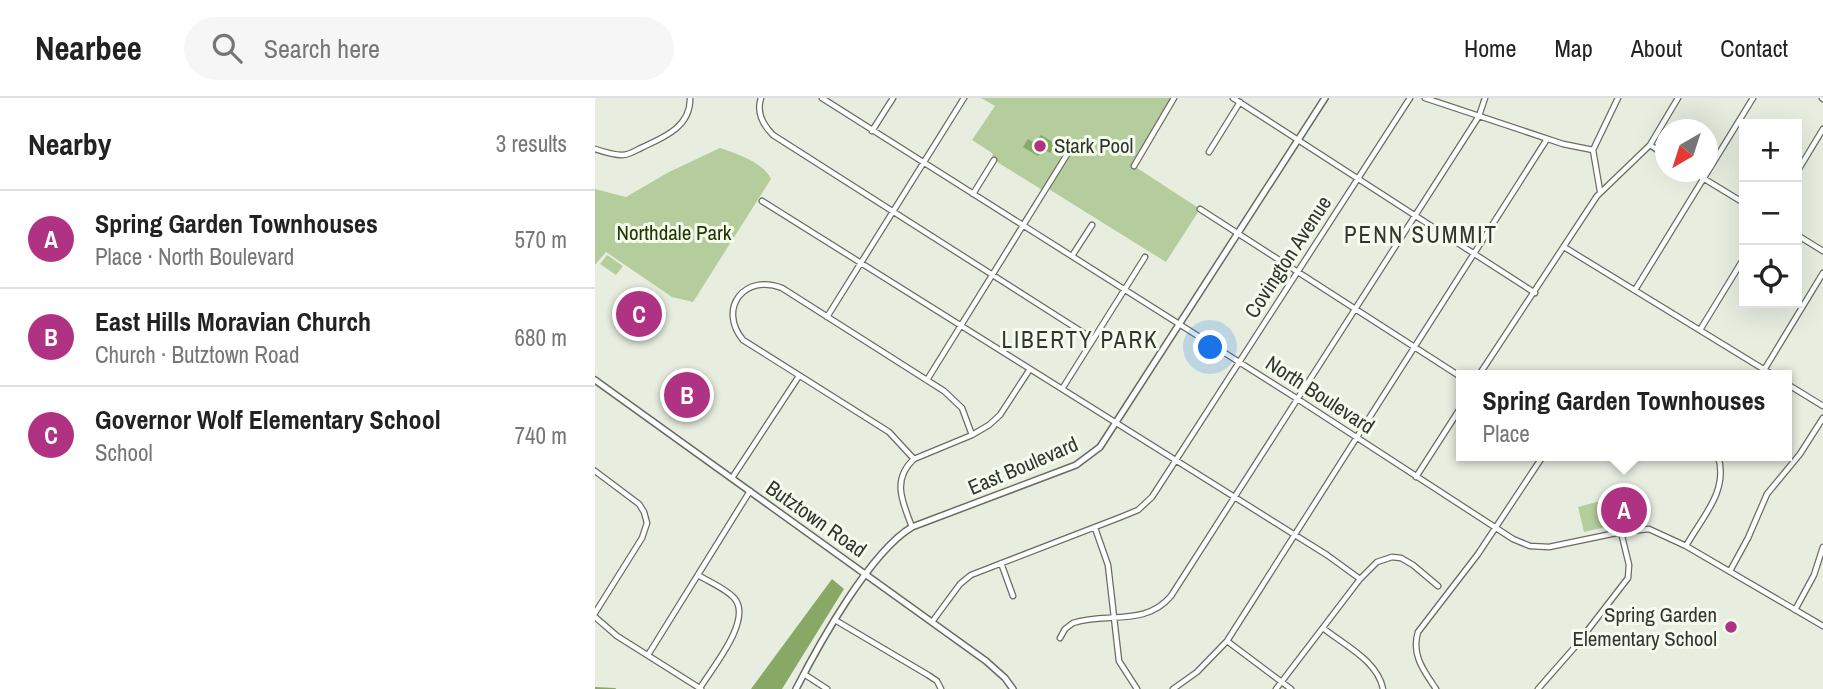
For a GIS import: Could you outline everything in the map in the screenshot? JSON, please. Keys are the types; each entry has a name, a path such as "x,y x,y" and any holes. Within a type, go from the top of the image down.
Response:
{"street":[{"path":"595,149 620,155 629,154 665,136 679,127 684,120 690,106 690,98"},
{"path":"761,98 761,119 773,135 1093,339"},
{"name":"North Boulevard","path":"822,98 1521,544 1549,547 1649,529 1686,546 1823,626"},
{"path":"872,131 893,98"},
{"path":"827,317 964,98"},
{"path":"1134,166 1174,98"},
{"path":"1233,98 1535,293"},
{"name":"East Boulevard","path":"796,689 835,620 890,543 912,527 1076,465 1100,447 1325,98"},
{"name":"Covington Avenue","path":"932,622 960,584 971,575 1095,528 1145,505 1157,491 1410,98"},
{"path":"1425,98 1547,139 1593,150"},
{"path":"1060,638 1065,629 1073,623 1141,616 1164,604 1479,116 1485,98"},
{"path":"1600,191 1593,150 1618,98"},
{"path":"1482,370 1600,191 1650,145 1678,98"},
{"path":"1718,156 1753,98"},
{"path":"1209,152 1240,102"},
{"path":"1802,164 1823,129"},
{"path":"1173,689 1206,664 1227,641 1547,139"},
{"path":"1650,145 1655,148"},
{"path":"927,380 1068,153"},
{"path":"973,194 994,160"},
{"path":"1635,290 1702,182"},
{"path":"1711,182 1739,200"},
{"path":"762,201 1117,422 1360,579"},
{"path":"1200,209 1456,374"},
{"path":"1072,256 1092,225"},
{"path":"1802,238 1823,251"},
{"path":"1564,247 1760,370"},
{"path":"1062,389 1145,257"},
{"path":"1700,330 1739,266"},
{"path":"1764,370 1823,274"},
{"path":"913,459 889,432 743,340 736,331 733,320 735,302 751,287 767,283 782,288 944,391 960,405 972,435"},
{"path":"912,527 899,484 903,472 913,459 972,435 996,420 1030,369"},
{"path":"732,478 799,376"},
{"name":"Butztown Road","path":"595,380 986,660 1013,689"},
{"path":"1792,387 1823,406"},
{"path":"1416,477 1456,415"},
{"path":"1730,571 1767,494 1800,454 1823,418"},
{"path":"1436,689 1416,654 1414,647 1418,632 1496,529 1540,461"},
{"path":"1686,546 1719,490 1719,461"},
{"path":"595,471 639,504 646,520 642,538 595,615 617,636 701,689 737,628 741,613 733,596 698,575"},
{"path":"648,655 750,491"},
{"path":"1095,528 1108,565 1119,661 1137,689"},
{"path":"1538,689 1581,639 1627,578 1629,565 1621,532"},
{"path":"1795,610 1814,575 1823,547"},
{"path":"1276,689 1373,565 1392,557 1406,560 1438,586"},
{"path":"1001,563 1013,596"},
{"path":"835,620 928,675 937,681 941,689"},
{"path":"1323,628 1374,668 1383,689"},
{"path":"1227,641 1290,689"},
{"path":"804,674 827,689"}],"green space":[{"path":"981,98 1174,98 1134,166 1200,209 1166,262 1047,188 1044,191 994,160 992,153 972,140 995,106"},
{"name":"Northdale Park","path":"720,148 756,163 771,179 693,302 672,297 606,252 595,265 595,189 626,197 669,172"},
{"path":"607,255 623,266 616,275 600,264"},
{"path":"1604,500 1610,526 1584,532 1578,507"}],"shaded area":[{"name":"Stark Pool","path":"1041,135 1056,144 1050,153 1043,149 1038,156 1023,147 1028,139 1035,143"},
{"path":"832,579 844,589 782,689 751,689"}],"waterway":[{"path":"595,688 615,689"}],"place":[{"name":"Stark Pool","path":"1040,146"},
{"name":"Governor Wolf Elementary School","path":"639,314"},
{"name":"East Hills Moravian Church","path":"687,395"},
{"name":"Spring Garden Townhouses","path":"1624,510"},
{"name":"Spring Garden Elementary School","path":"1731,627"}],"district":[{"name":"PENN SUMMIT","path":"1421,235"},
{"name":"LIBERTY PARK","path":"1080,340"}]}
